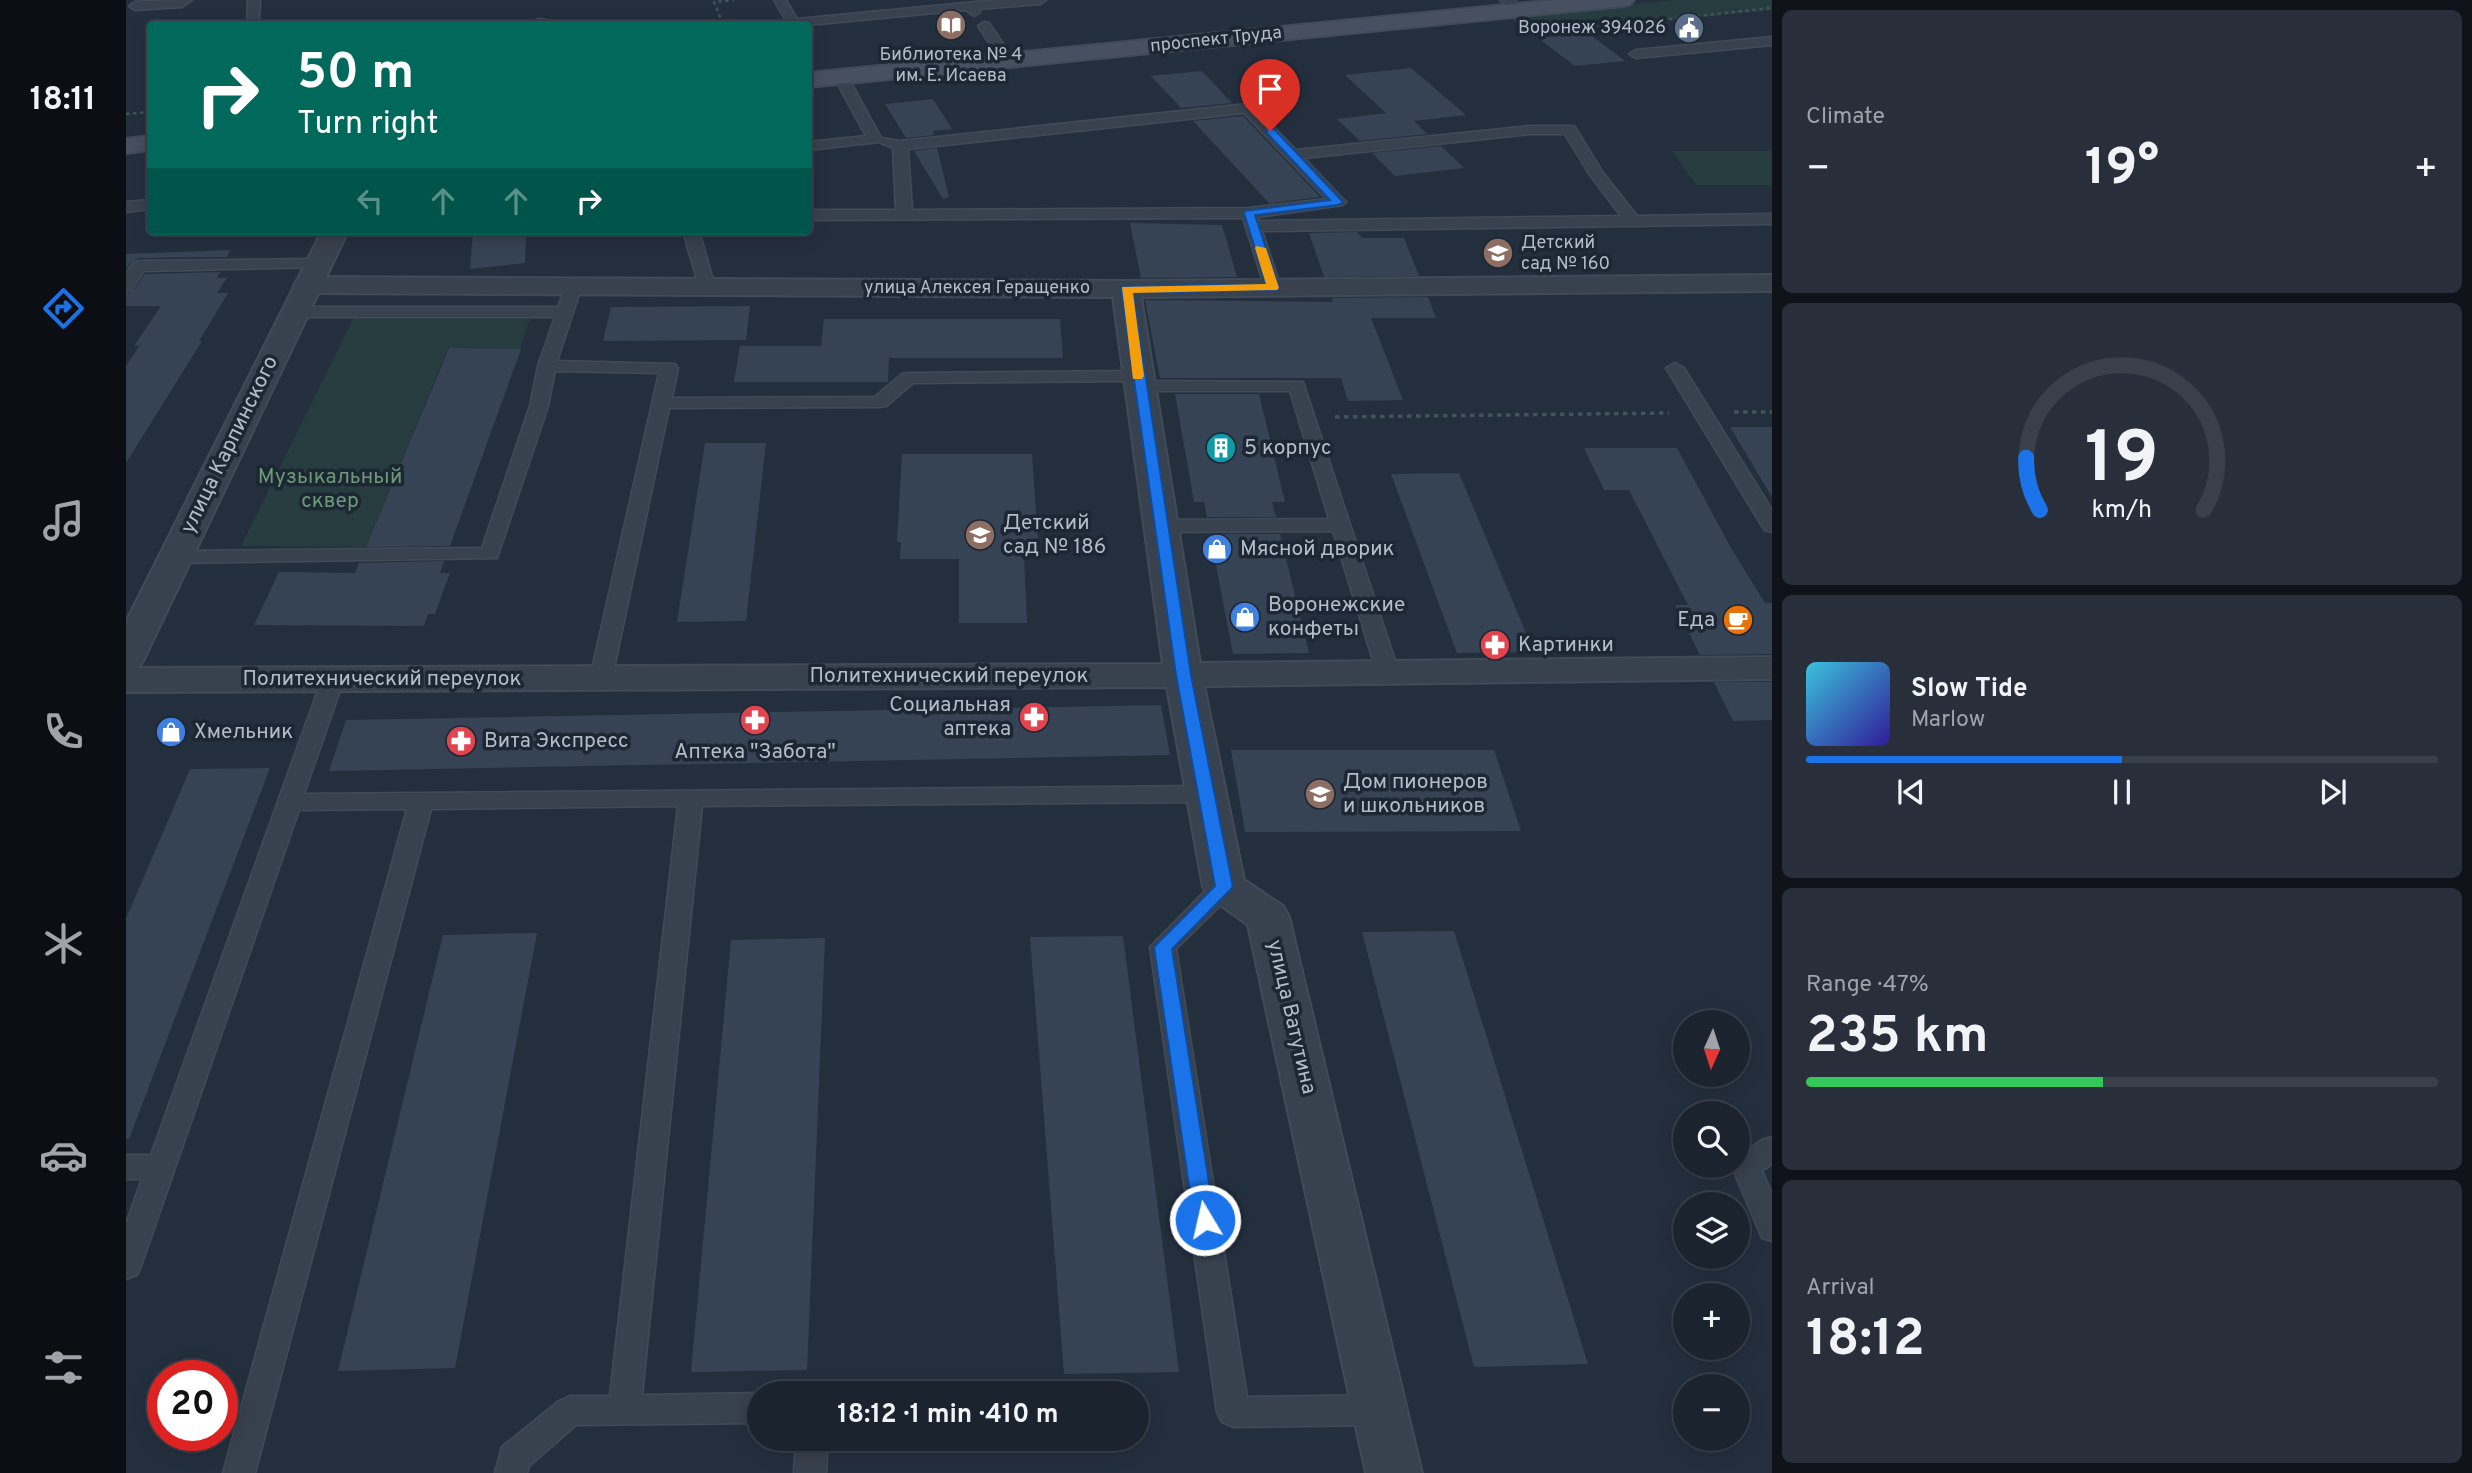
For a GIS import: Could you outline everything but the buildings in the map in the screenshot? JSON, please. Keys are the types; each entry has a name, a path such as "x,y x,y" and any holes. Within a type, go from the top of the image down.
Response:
{"main road":[{"name":"проспект Труда","path":"812,80 1008,61 1513,5 1623,0"},
{"path":"126,146 147,143"}],"street":[{"name":"улица Карпинского","path":"126,659 333,235"},
{"name":"улица Алексея Геращенко","path":"307,287 569,300 707,287 1126,289 1772,283"},
{"path":"1126,289 1183,675 1224,887"},
{"name":"Политехнический переулок","path":"126,680 1183,675 1772,668"},
{"name":"улица Ватутина","path":"1224,887 1268,917 1394,1473"}],"lane":[{"path":"135,6 181,3 186,0"},
{"path":"253,21 254,0"},
{"path":"780,0 792,21"},
{"path":"812,22 972,9 1040,0"},
{"path":"984,26 1008,61"},
{"path":"1636,54 1772,41"},
{"path":"841,77 875,139"},
{"path":"812,146 875,139 900,145 1247,108 1338,202 1251,219"},
{"path":"1293,155 1530,130 1570,130 1597,175 1632,220"},
{"path":"900,145 904,177 904,215"},
{"path":"126,207 147,205"},
{"path":"812,215 1251,219 1772,219"},
{"path":"1251,219 1273,288"},
{"path":"692,235 707,287"},
{"path":"126,286 139,266 307,287"},
{"path":"176,557 490,554 539,406 547,366 569,300"},
{"path":"547,366 669,368 601,678"},
{"path":"1675,368 1772,526"},
{"path":"662,403 880,401 908,378 1297,386 1388,673"},
{"path":"1161,526 1339,525"},
{"path":"126,1266 333,679"},
{"path":"289,802 1206,794"},
{"path":"624,1411 691,798"},
{"path":"239,1473 421,800"},
{"path":"1224,887 1163,947 1233,1412 1380,1410"},
{"path":"1772,1148 1746,1167 1772,1229"},
{"path":"126,1167 161,1167"},
{"path":"511,1473 513,1458 569,1411 747,1408"},
{"path":"810,1473 811,1451"}],"path":[{"path":"722,21 714,2 734,0"},
{"path":"126,114 147,112"},
{"path":"1306,417 1772,412"}],"green space":[{"path":"1675,0 1772,0 1772,10 1532,34 1506,15"},
{"path":"1672,151 1772,151 1772,185 1696,185"},
{"name":"Музыкальный сквер","path":"359,307 534,307 520,349 448,348 366,547 241,546"}],"slow traffic":[{"path":"1138,376 1126,289 1273,288 1260,248"}],"place":[{"name":"Библиотека № 4 им. Е. Исаева","path":"951,25"},
{"name":"Воронеж 394026","path":"1689,28"},
{"name":"Детский сад № 160","path":"1498,253"},
{"name":"5 корпус","path":"1221,448"},
{"name":"Детский сад № 186","path":"980,535"},
{"name":"Мясной дворик","path":"1217,549"},
{"name":"Воронежские конфеты","path":"1245,617"},
{"name":"Еда","path":"1738,620"},
{"name":"Картинки","path":"1495,645"},
{"name":"Социальная аптека","path":"1034,717"},
{"name":"Аптека \"Забота\"","path":"755,720"},
{"name":"Хмельник","path":"171,732"},
{"name":"Вита Экспресс","path":"461,741"},
{"name":"Дом пионеров и школьников","path":"1320,794"}],"route":[{"path":"1205,1220 1163,947 1224,887 1183,675 1126,289 1273,288 1249,213 1338,202 1270,131"}]}
